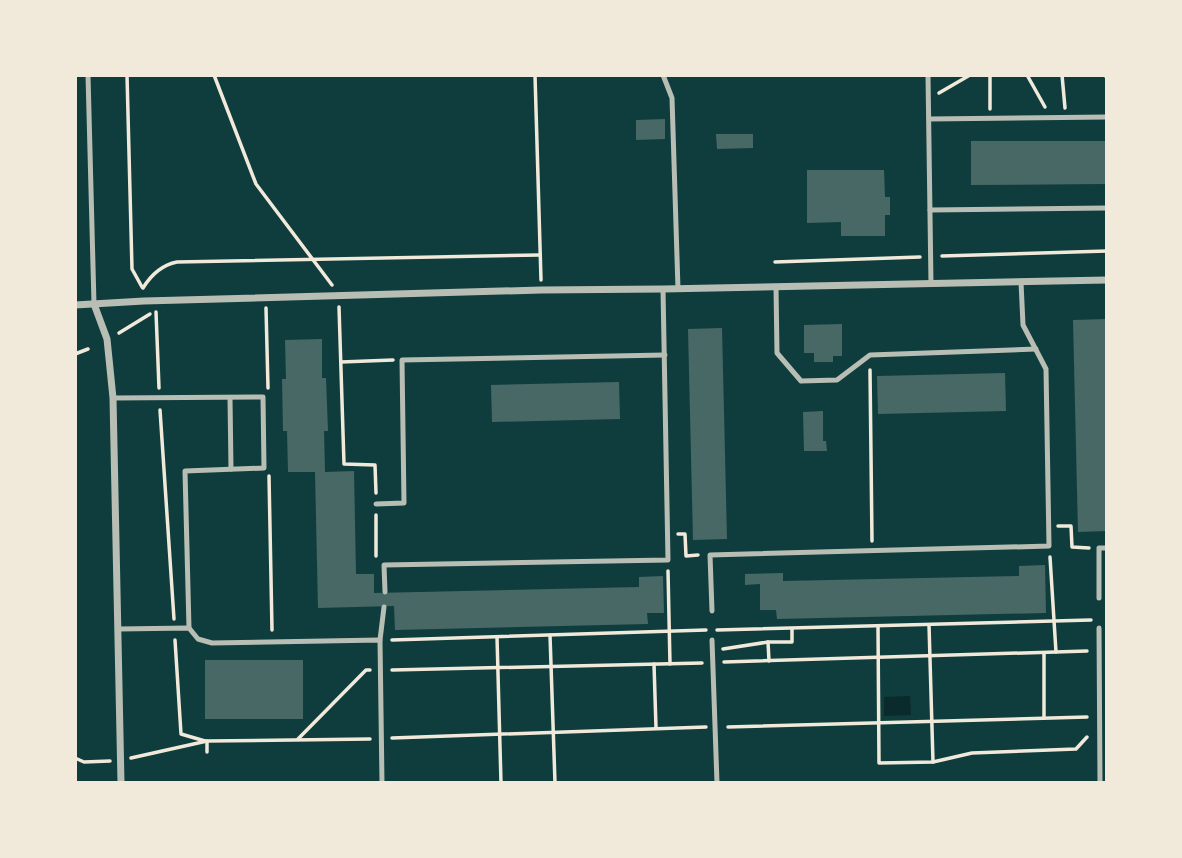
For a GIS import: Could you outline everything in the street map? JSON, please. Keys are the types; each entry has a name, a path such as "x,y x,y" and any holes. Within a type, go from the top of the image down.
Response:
{"street":[{"path":"75,305 144,300 340,295 1107,279"},
{"path":"94,304 107,339 113,398 121,783"}],"lane":[{"path":"88,75 94,304"},
{"path":"663,75 672,98 678,289"},
{"path":"928,75 931,284"},
{"path":"929,119 1107,117"},
{"path":"930,210 1107,208"},
{"path":"712,611 710,555 1049,546 1046,369 1023,325 1021,282"},
{"path":"776,287 777,353 801,381 837,380 870,355 1036,349"},
{"path":"384,592 384,565 668,560 663,289"},
{"path":"376,504 404,503 402,360 665,355"},
{"path":"113,398 262,397 264,468 185,471 189,628 198,639 212,643 380,640"},
{"path":"230,398 231,469"},
{"path":"1099,598 1099,548 1107,548"},
{"path":"382,783 380,640 384,607"},
{"path":"119,629 189,628"},
{"path":"1099,628 1100,783"},
{"path":"712,640 716,783"}],"path":[{"path":"127,75 132,269 143,288 143,318"},
{"path":"214,75 256,184 340,295"},
{"path":"535,75 541,290"},
{"path":"928,99 970,75"},
{"path":"990,75 990,118"},
{"path":"1027,75 1052,118"},
{"path":"1062,75 1066,117"},
{"path":"143,288 149,279 167,264 177,262 540,255"},
{"path":"156,300 159,398 181,734 207,741"},
{"path":"339,307 344,464 375,465 376,555 384,565"},
{"path":"75,354 88,349"},
{"path":"870,355 872,550"},
{"path":"341,362 402,360"},
{"path":"1071,526 1072,547"},
{"path":"685,534 686,556"},
{"path":"1049,546 1056,652"},
{"path":"668,578 670,664"},
{"path":"380,640 1094,620"},
{"path":"929,625 933,762"},
{"path":"402,738 715,727 879,723 1088,717 1087,738 1076,749 972,753 933,762 879,763 879,723 878,626"},
{"path":"713,650 768,642 792,642 792,629"},
{"path":"550,635 555,783"},
{"path":"497,637 501,783"},
{"path":"768,642 769,661"},
{"path":"402,670 1081,652"},
{"path":"1044,653 1045,718"},
{"path":"654,664 656,729"},
{"path":"297,740 366,670 380,670"},
{"path":"75,758 84,762 120,761 207,741 382,738"},
{"path":"207,741 207,752"}],"water":[{"path":"910,696 911,715 884,716 884,697"}],"building":[{"path":"665,119 665,139 636,140 636,120"},
{"path":"716,134 753,134 753,148 717,149"},
{"path":"971,141 1107,141 1107,184 971,185"},
{"path":"807,170 884,170 885,197 890,197 890,215 885,215 885,236 841,236 841,222 807,223"},
{"path":"1107,319 1107,531 1078,532 1073,320"},
{"path":"842,324 842,356 833,356 833,362 814,362 814,353 804,353 804,325"},
{"path":"722,328 727,539 693,540 688,329"},
{"path":"322,339 322,378 326,378 328,431 324,431 325,472 354,471 356,574 374,574 374,593 639,587 639,577 663,576 664,613 647,613 648,624 395,630 394,606 318,608 315,472 288,472 287,431 283,431 282,379 286,379 285,340"},
{"path":"1005,373 1006,411 878,414 877,376"},
{"path":"619,382 620,419 492,422 491,385"},
{"path":"823,411 823,441 826,441 827,451 804,451 803,412"},
{"path":"1045,565 1046,613 777,619 776,610 760,610 760,584 745,585 745,574 783,573 783,581 1019,576 1019,566"},
{"path":"205,660 303,660 303,719 205,719"}]}
